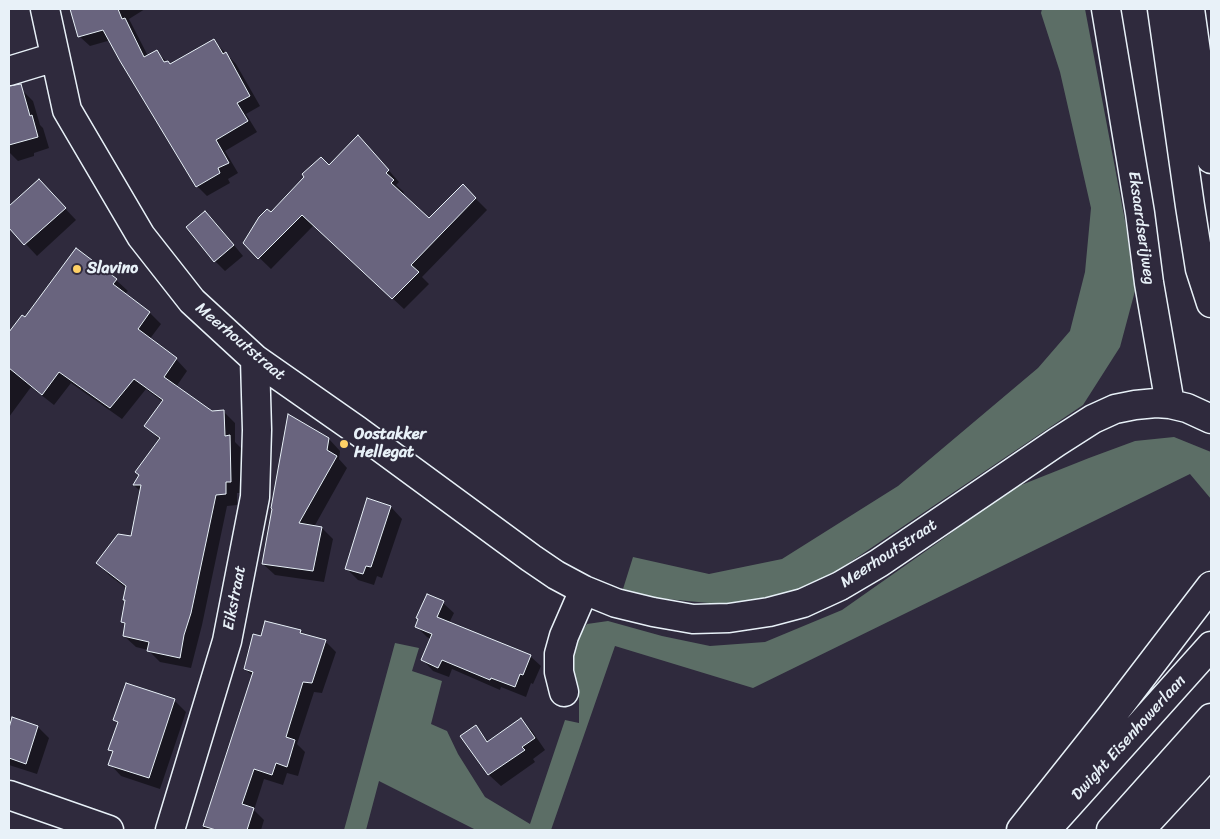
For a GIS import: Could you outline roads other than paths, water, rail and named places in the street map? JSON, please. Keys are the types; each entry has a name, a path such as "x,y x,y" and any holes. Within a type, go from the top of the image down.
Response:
{"main road":[{"name":"Meerhoutstraat","path":"45,9 67,110 141,236 192,301 255,358 531,558 556,575 584,590 616,603 693,619 729,618 769,612 803,603 840,586 878,563 1093,419 1115,409 1135,405 1170,404"},
{"name":"Eksaardserijweg","path":"1106,9 1140,213 1148,283 1170,404"},
{"path":"1162,9 1200,269 1211,303"},
{"path":"1190,9 1211,159"},
{"path":"9,71 56,57"},
{"name":"Eikstraat","path":"170,830 227,642 255,497 257,430 255,358"},
{"path":"1170,404 1187,408 1211,419"},
{"path":"1021,830 1211,586"},
{"path":"564,692 559,672 559,654 564,636 584,590"},
{"name":"Dwight Eisenhowerlaan","path":"1046,830 1211,646"},
{"path":"1111,830 1211,718"},
{"path":"1140,830 1211,753"},
{"path":"9,795 109,830"}],"place":[{"name":"Slavino","path":"77,269"},
{"name":"Oostakker Hellegat","path":"344,444"}]}
